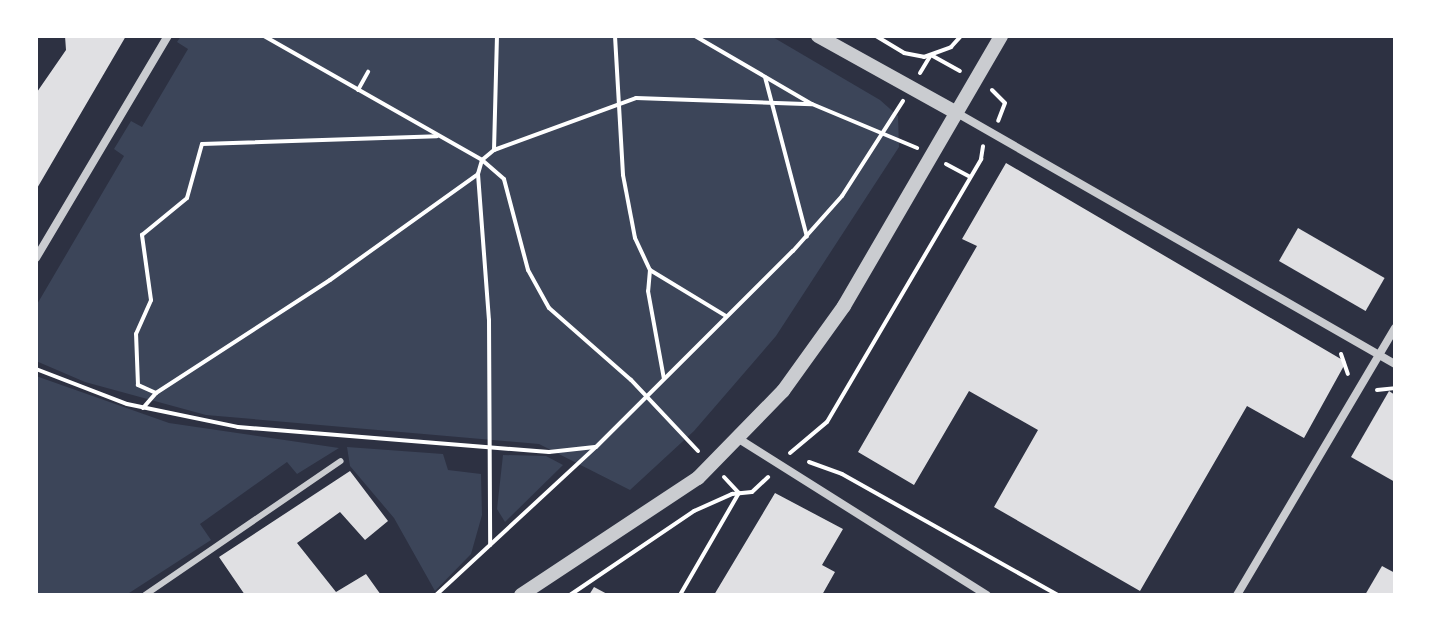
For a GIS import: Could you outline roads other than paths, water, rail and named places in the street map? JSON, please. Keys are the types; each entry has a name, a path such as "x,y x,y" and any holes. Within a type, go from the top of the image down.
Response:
{"street":[{"path":"36,258 168,36"},
{"path":"818,36 1395,364"},
{"path":"521,595 712,465 783,391 844,306 1001,36"},
{"path":"1237,595 1395,328"},
{"path":"739,439 987,595"}],"lane":[{"path":"145,595 341,461"}]}
